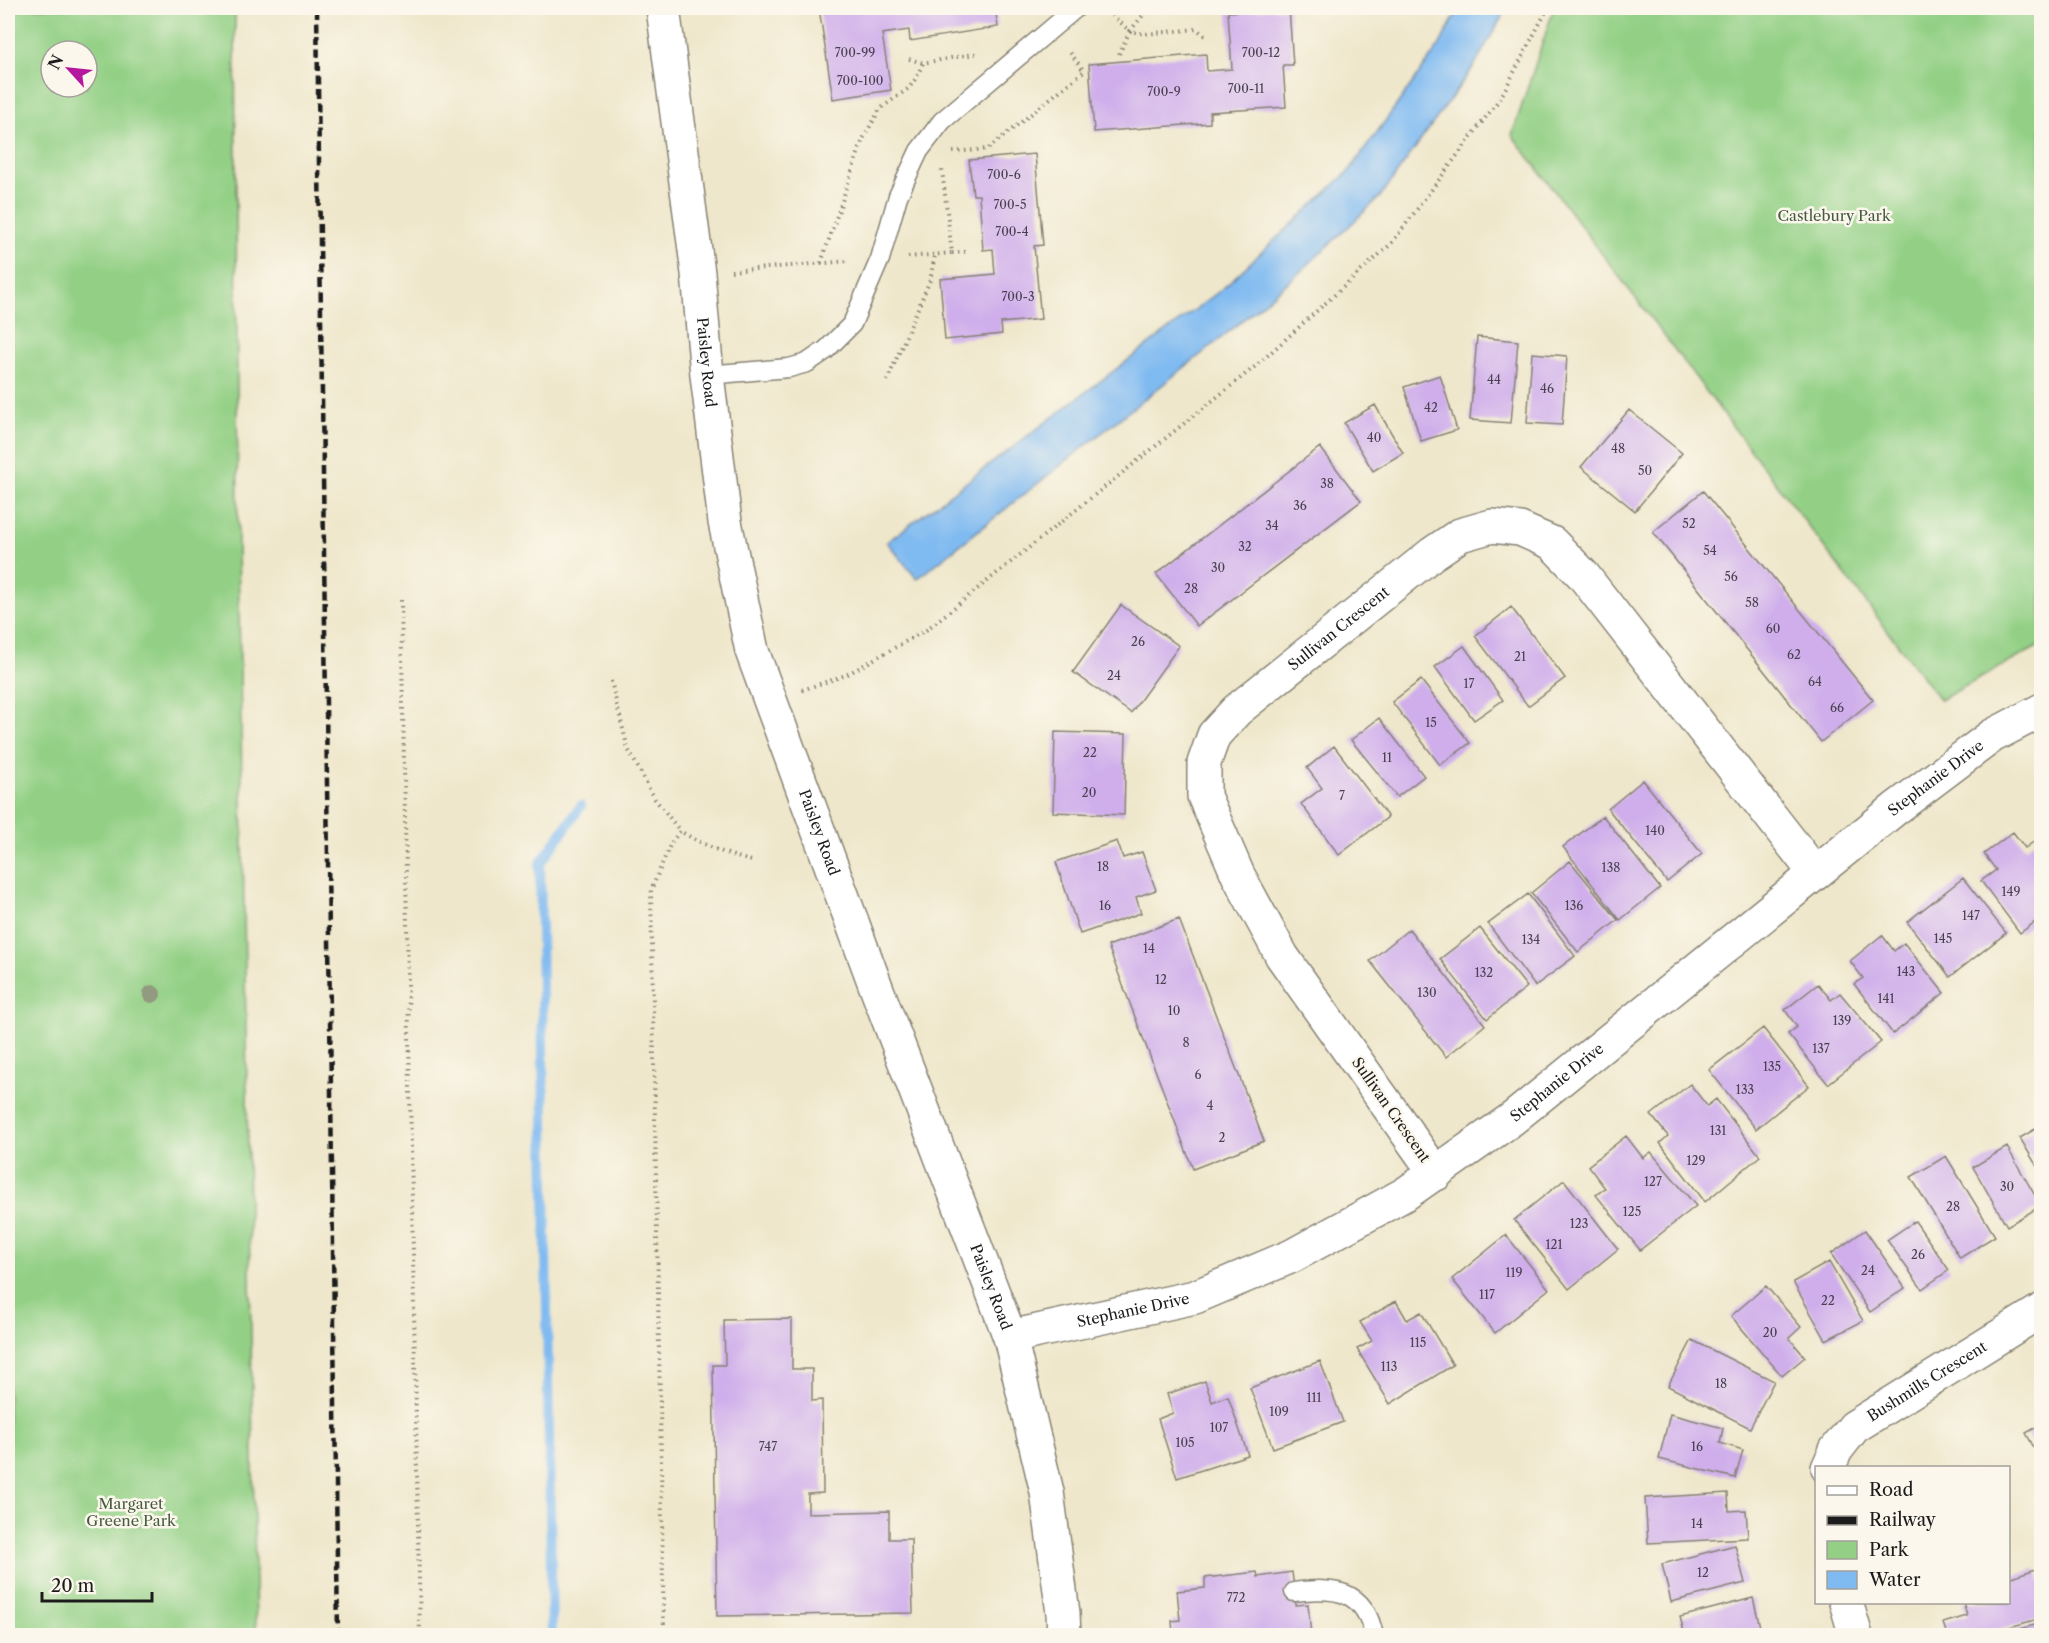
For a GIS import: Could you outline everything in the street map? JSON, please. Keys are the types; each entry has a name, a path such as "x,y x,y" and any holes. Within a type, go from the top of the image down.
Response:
{"street":[{"name":"Paisley Road","path":"663,8 698,273 707,375 728,533 752,651 876,987 1010,1337 1047,1492 1064,1635"},
{"name":"Sullivan Crescent","path":"1436,1174 1282,956 1239,875 1203,796 1204,763 1214,735 1237,710 1385,591 1460,535 1492,526 1520,529 1552,543 1583,575 1815,873"},
{"name":"Stephanie Drive","path":"1010,1337 1195,1297 1292,1256 1405,1194 1521,1112 1895,809 1992,736 2042,710"},
{"name":"Bushmills Crescent","path":"1828,1466 1836,1450 1854,1427 2042,1310"},
{"path":"1847,1604 1856,1635"}],"lane":[{"path":"707,375 789,368 807,363 826,350 852,324 880,258 898,196 925,142 942,121 1076,8"},
{"path":"1294,1592 1321,1589 1345,1593 1361,1604 1371,1622 1374,1635"}],"path":[{"path":"1119,54 1130,32 1149,8"},
{"path":"770,701 846,675 926,630 1257,365 1391,244 1501,97 1548,8"},
{"path":"1097,17 1105,9 1130,32 1145,34 1197,28 1208,39"},
{"path":"940,154 988,149 1084,71 1065,46"},
{"path":"909,59 923,63 1002,49 1011,62"},
{"path":"821,264 863,140 880,109 909,88 923,63"},
{"path":"925,142 940,154 952,253"},
{"path":"698,273 965,252"},
{"path":"887,381 930,280 935,255"},
{"path":"401,600 420,1635"},
{"path":"611,681 628,749 655,799 680,831 707,847 752,861"},
{"path":"664,1635 651,890 671,843 680,831"}],"green space":[{"name":"Margaret Greene Park","path":"8,8 235,8 238,545 256,1635 8,1635"},
{"name":"Castlebury Park","path":"1554,8 2041,8 2041,645 1940,700 1512,135"}],"water":[{"path":"1459,8 1507,8 1474,66 1380,197 1299,273 1214,344 917,579 887,542 1221,290 1350,170 1439,46"}],"building":[{"path":"819,8 995,8 998,27 910,41 909,30 882,34 891,90 833,99"},
{"path":"1289,8 1293,65 1283,65 1286,107 1210,112 1210,123 1094,132 1089,64 1206,54 1207,71 1232,69 1228,12"},
{"path":"1035,154 1043,245 1034,246 1041,319 1001,323 1002,334 945,340 940,279 995,274 993,249 983,250 979,195 973,195 969,160"},
{"path":"1477,337 1518,341 1511,423 1470,420"},
{"path":"1532,353 1567,356 1562,425 1527,423"},
{"path":"1440,375 1457,430 1421,441 1404,387"},
{"path":"1375,405 1403,453 1373,471 1344,423"},
{"path":"1629,410 1682,453 1635,511 1581,467"},
{"path":"1320,447 1361,501 1197,626 1156,574"},
{"path":"1703,491 1873,700 1821,742 1653,532"},
{"path":"1121,605 1179,646 1131,713 1073,672"},
{"path":"1511,607 1565,678 1528,706 1475,636"},
{"path":"1464,646 1503,700 1474,720 1435,667"},
{"path":"1421,680 1470,743 1440,765 1392,702"},
{"path":"1379,718 1424,776 1397,797 1351,740"},
{"path":"1055,732 1126,734 1124,815 1053,812"},
{"path":"1334,746 1388,817 1339,855 1301,804 1322,788 1307,768"},
{"path":"1643,780 1702,854 1667,882 1608,809"},
{"path":"1603,816 1660,888 1620,920 1563,847"},
{"path":"2013,832 2025,848 2039,838 2042,841 2042,917 2020,933 1981,881 1996,870 1984,854"},
{"path":"1117,841 1123,858 1142,852 1156,890 1136,897 1141,913 1080,934 1056,862"},
{"path":"1570,861 1618,920 1578,952 1531,893"},
{"path":"1963,878 2006,933 1950,977 1907,922"},
{"path":"1528,894 1575,956 1535,986 1488,924"},
{"path":"1179,919 1264,1141 1193,1169 1108,946"},
{"path":"1480,928 1527,987 1487,1019 1440,959"},
{"path":"1409,929 1485,1025 1446,1057 1370,961"},
{"path":"1882,935 1894,951 1904,943 1944,993 1893,1034 1854,984 1863,978 1850,961"},
{"path":"1818,984 1831,1000 1840,993 1881,1042 1828,1084 1788,1034 1797,1027 1785,1010"},
{"path":"1763,1028 1809,1086 1756,1129 1709,1070"},
{"path":"1690,1084 1707,1106 1716,1099 1760,1156 1705,1202 1660,1143 1668,1136 1651,1115"},
{"path":"2042,1125 2042,1175 2020,1138"},
{"path":"1626,1136 1643,1158 1651,1152 1696,1206 1640,1250 1596,1195 1605,1188 1588,1166"},
{"path":"2007,1147 2041,1206 2007,1226 1973,1167"},
{"path":"1946,1156 1995,1236 1960,1258 1911,1177"},
{"path":"1564,1180 1618,1249 1569,1289 1514,1220"},
{"path":"1915,1221 1949,1270 1922,1289 1887,1240"},
{"path":"1865,1230 1905,1288 1870,1312 1831,1254"},
{"path":"1506,1235 1549,1289 1495,1333 1452,1279"},
{"path":"1829,1262 1863,1321 1826,1340 1793,1282"},
{"path":"1766,1286 1801,1327 1789,1338 1805,1357 1782,1376 1731,1316"},
{"path":"1396,1301 1407,1320 1421,1312 1453,1365 1390,1404 1357,1349 1372,1341 1360,1322"},
{"path":"792,1319 792,1369 812,1369 812,1401 822,1400 823,1493 808,1494 808,1513 889,1511 889,1539 911,1539 913,1613 717,1616 713,1365 725,1365 724,1320"},
{"path":"1692,1340 1774,1381 1750,1428 1668,1386"},
{"path":"1320,1361 1343,1422 1273,1448 1250,1388"},
{"path":"1205,1381 1212,1402 1228,1396 1248,1455 1177,1478 1158,1419 1173,1413 1167,1394"},
{"path":"1670,1414 1723,1428 1720,1443 1743,1450 1735,1478 1659,1459"},
{"path":"2042,1424 2042,1462 2026,1433"},
{"path":"1728,1493 1729,1511 1746,1510 1748,1538 1648,1543 1645,1498"},
{"path":"1735,1545 1745,1583 1671,1602 1662,1564"},
{"path":"2036,1569 2042,1586 2042,1618 1981,1635 1947,1635 1943,1623 1967,1616 1964,1604 2010,1604 2010,1577"},
{"path":"1257,1572 1258,1577 1292,1572 1296,1605 1308,1604 1311,1635 1173,1635 1172,1621 1180,1620 1177,1591 1205,1588 1205,1578"},
{"path":"1753,1598 1762,1635 1685,1635 1680,1617"},
{"path":"2042,1623 2042,1635 1998,1635"}],"waterway":[{"path":"552,1636 540,864 581,806"}],"railway":[{"path":"317,8 338,1636"}]}
